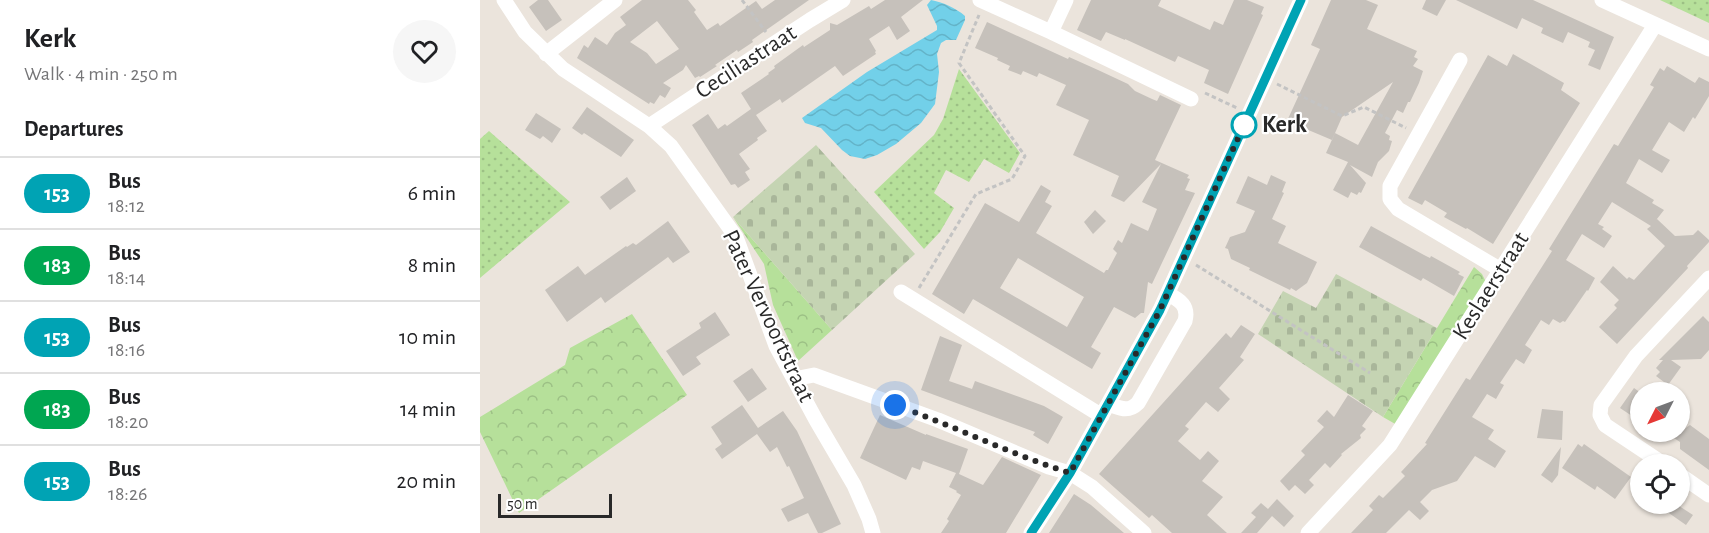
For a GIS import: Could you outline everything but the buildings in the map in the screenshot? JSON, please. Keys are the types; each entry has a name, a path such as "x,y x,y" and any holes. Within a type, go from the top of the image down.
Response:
{"street":[{"name":"Pater Vervoortstraat","path":"504,0 525,32 562,69 649,126 672,147 736,237 776,346 854,485 873,533"},
{"path":"546,54 615,0"},
{"name":"Ceciliastraat","path":"649,126 843,0"},
{"path":"1051,32 1066,0"},
{"path":"1031,533 1070,473 1168,294 1301,0"},
{"path":"1602,0 1709,49"},
{"path":"982,1 1191,99"},
{"name":"Keslaerstraat","path":"1308,533 1390,445 1655,25"},
{"path":"1460,60 1390,186 1390,199 1398,209 1501,270"},
{"path":"1648,454 1605,425 1600,415 1601,405 1636,356 1709,278"},
{"path":"907,296 1105,410 1130,409 1138,403 1185,321 1187,314 1184,306 1168,294"},
{"path":"794,379 814,375 938,420 1049,467 1070,473 1092,488 1143,533"},
{"path":"1690,482 1709,495"}],"path":[{"path":"742,0 774,44"},
{"path":"907,296 976,194 1012,179 1025,156 959,63 982,1"},
{"path":"1266,78 1342,116 1365,107 1418,134"},
{"path":"1191,99 1204,93 1250,114"},
{"path":"1184,258 1370,373"}],"green space":[{"path":"1660,0 1709,0 1709,23"},
{"path":"959,69 1020,153 1009,173 984,159 969,182 946,170 934,193 954,208 940,232 924,249 874,192 934,135 943,119"},
{"path":"489,131 570,202 480,278 480,139"},
{"path":"816,145 915,254 832,330 733,217"},
{"path":"733,217 832,330 798,361 773,305 764,264"},
{"path":"1474,267 1482,274 1486,282 1397,425 1383,417"},
{"path":"1336,274 1437,328 1383,417 1258,334 1283,291 1316,308"},
{"path":"632,314 687,395 519,513 480,432 480,417 565,365 570,348"}],"water":[{"path":"931,0 957,10 965,16 965,20 956,40 946,40 941,43 937,54 939,72 935,104 921,123 896,144 865,159 850,156 821,128 805,123 802,118 867,72 937,30 927,5"}],"bus line":[{"name":"153","path":"1031,533 1070,473 1160,310 1301,0"}],"place":[{"name":"Kerk","path":"1244,125"}],"route":[{"path":"895,405 938,420 1049,467 1070,473 1160,310 1244,125"}]}
